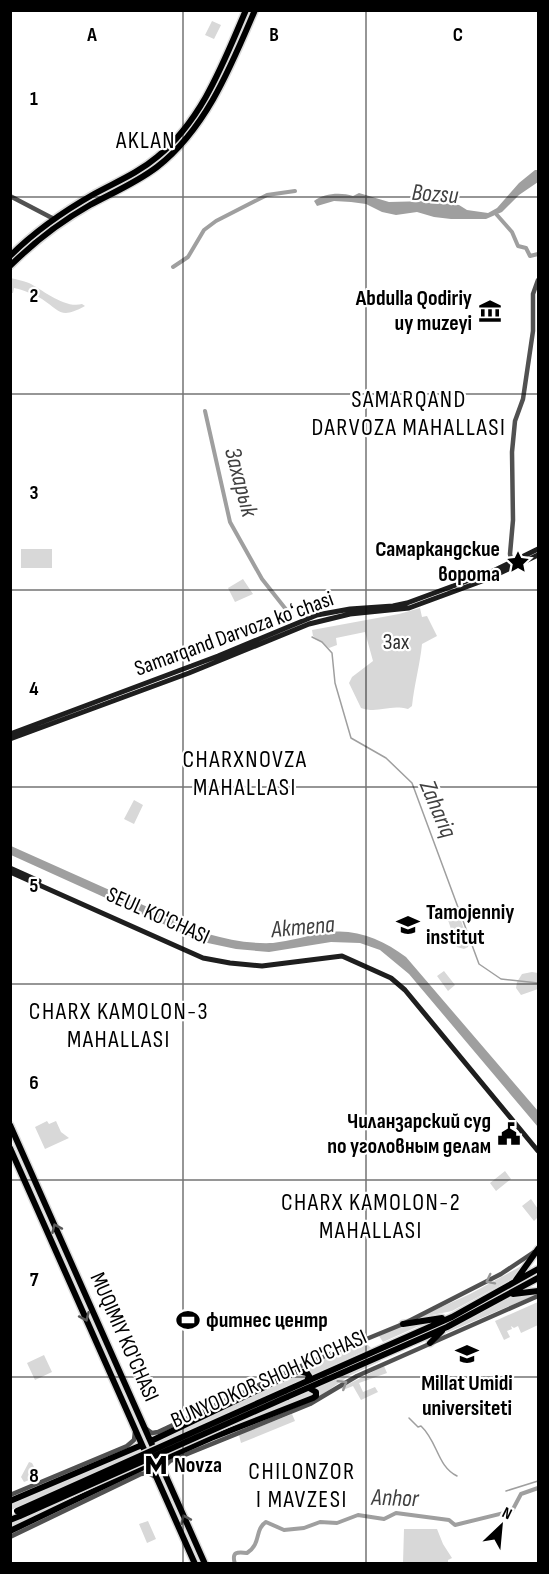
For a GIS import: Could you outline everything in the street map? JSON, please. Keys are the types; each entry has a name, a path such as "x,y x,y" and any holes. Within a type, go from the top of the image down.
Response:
{"main road":[{"path":"174,147 205,100 246,10"},
{"path":"10,266 61,223 145,171 194,129 211,104 255,10"},
{"path":"10,256 54,219 84,200 145,171"},
{"name":"Samarqand Darvoza koʻchasi","path":"512,565 538,549"},
{"name":"Samarqand Darvoza koʻchasi","path":"10,734 335,611 407,603 538,555"},
{"name":"Samarqand Darvoza koʻchasi","path":"10,739 189,673 299,625"},
{"name":"SEUL KO'CHASI","path":"10,870 203,958 257,966 339,956 388,976 401,986 538,1146"},
{"name":"SEUL KO'CHASI","path":"10,870 209,957 273,962 339,953 350,955 387,973 403,983 538,1151"},
{"name":"MUQIMIY KO'CHASI","path":"10,1125 205,1563"},
{"name":"MUQIMIY KO'CHASI","path":"10,1148 195,1563"},
{"path":"25,1180 28,1177 34,1177"},
{"path":"514,1283 538,1249"},
{"path":"59,1257 64,1257 68,1253"},
{"name":"BUNYODKOR SHOH KO'CHASI","path":"307,1385 452,1317 538,1269"},
{"name":"BUNYODKOR SHOH KO'CHASI","path":"10,1520 16,1513 286,1394 447,1327 538,1278"},
{"path":"509,1294 538,1291"},
{"path":"403,1324 452,1317"},
{"path":"430,1343 447,1327"},
{"path":"151,1441 298,1371 308,1372 307,1385 316,1392 313,1398 159,1461"},
{"path":"112,1377 118,1377 121,1373"},
{"path":"10,1501 84,1467 142,1445"},
{"path":"10,1531 150,1464"}],"street":[{"path":"10,196 54,219"},
{"path":"512,565 510,554 513,520 512,452 515,421 523,399 533,331 533,294 538,280"},
{"path":"144,1426 150,1432 158,1432 291,1370 403,1324 501,1274 538,1249"},
{"path":"165,1474 165,1467 170,1461 222,1436 310,1404 357,1376 538,1296"},
{"path":"10,1495 84,1467 131,1443 135,1437 133,1426"},
{"path":"10,1537 141,1474 150,1473 158,1480"}],"green space":[{"path":"212,21 221,25 214,39 205,35"},
{"path":"10,278 29,283 69,304 85,306 66,313 28,292 14,288 11,293"},
{"path":"21,549 52,549 52,568 21,568"},
{"path":"243,579 253,594 235,602 228,588"},
{"name":"Зах","path":"420,608 422,617 427,616 437,636 422,644 412,706 408,709 367,710 361,708 349,683 352,677 373,661 365,632 336,638 337,645 329,648 313,636 312,630"},
{"path":"134,800 143,805 134,824 124,819"},
{"path":"452,912 459,915 469,943 464,949 457,947 448,920"},
{"path":"444,971 455,985 448,991 437,976"},
{"path":"538,973 538,989 521,995 516,988 517,982 522,974"},
{"path":"47,1121 49,1124 56,1121 61,1132 69,1138 45,1149 35,1127"},
{"path":"505,1171 511,1179 496,1191 490,1183"},
{"path":"531,1199 538,1209 538,1217 534,1221 522,1206"},
{"path":"525,1264 512,1279 452,1311 417,1318 470,1294"},
{"path":"538,1294 446,1333 454,1325 512,1295"},
{"path":"538,1302 538,1325 521,1333 518,1326 514,1328 511,1326 512,1329 507,1331 510,1337 504,1340 495,1321"},
{"path":"430,1321 383,1342 379,1336 398,1327"},
{"path":"365,1342 371,1348 312,1375 304,1366"},
{"path":"44,1355 52,1372 35,1380 27,1363"},
{"path":"380,1359 381,1361 349,1376 320,1396 317,1387"},
{"path":"384,1366 387,1373 359,1383 363,1392 375,1387 378,1392 361,1400 353,1386 343,1390 341,1388"},
{"path":"302,1373 306,1376 304,1378 157,1445 155,1441"},
{"path":"310,1391 314,1395 162,1456"},
{"path":"292,1414 295,1421 241,1443 239,1435"},
{"path":"138,1449 142,1452 11,1510 11,1503"},
{"path":"29,1462 32,1463 39,1476 24,1482 21,1477"},
{"path":"147,1463 11,1529 11,1524"},
{"path":"148,1521 156,1539 147,1543 139,1524"},
{"path":"404,1529 437,1529 452,1558 448,1560 448,1563 403,1563"}],"shaded area":[{"path":"538,170 538,182 519,195 502,212 486,219 451,219 417,212 396,215 382,212 366,204 334,201 317,206 314,201 328,195 353,196 359,193 389,202 429,201 459,205 467,210 488,213 497,208 519,183"},
{"name":"Актепа","path":"11,846 208,934 232,940 273,943 323,933 346,932 367,936 387,945 406,957 538,1111 538,1127 409,974 380,950 360,943 331,942 269,952 236,949 203,942 11,855"}],"waterway":[{"name":"Bozsu","path":"173,267 188,257 204,230 216,221 267,195 295,191"},
{"path":"497,215 512,232 518,246 526,248 530,256 538,254"},
{"name":"Захарык","path":"205,411 230,522 262,579 292,617"},
{"name":"Zahariq","path":"312,637 322,642 332,653 335,683 351,738 386,758 412,783 479,964 501,979 538,983"},
{"path":"409,1418 427,1432 445,1466 457,1476"},
{"path":"506,1491 538,1481"},
{"name":"Anhor","path":"235,1564 235,1555 247,1553 252,1549 262,1525 266,1522 284,1530 304,1528 320,1522 337,1523 358,1515 384,1519 396,1513 449,1520 455,1525 512,1511 521,1494 538,1488"}],"place":[{"name":"Abdulla Qodiriy uy muzeyi","path":"490,311"},
{"name":"Самаркандские ворота","path":"518,562"},
{"name":"Tamojenniy institut","path":"408,925"},
{"name":"Чиланзарский суд по уголовным делам","path":"509,1134"},
{"name":"фитнес центр","path":"188,1320"},
{"name":"Millat Umidi universiteti","path":"467,1354"},
{"name":"Novza","path":"156,1465"}],"district":[{"name":"AKLAN","path":"146,140"},
{"name":"SAMARQAND DARVOZA MAHALLASI","path":"409,413"},
{"name":"CHARXNOVZA MAHALLASI","path":"245,773"},
{"name":"CHARX KAMOLON-3 MAHALLASI","path":"119,1025"},
{"name":"CHARX KAMOLON-2 MAHALLASI","path":"371,1216"},
{"name":"CHILONZOR I MAVZESI","path":"302,1485"}]}
